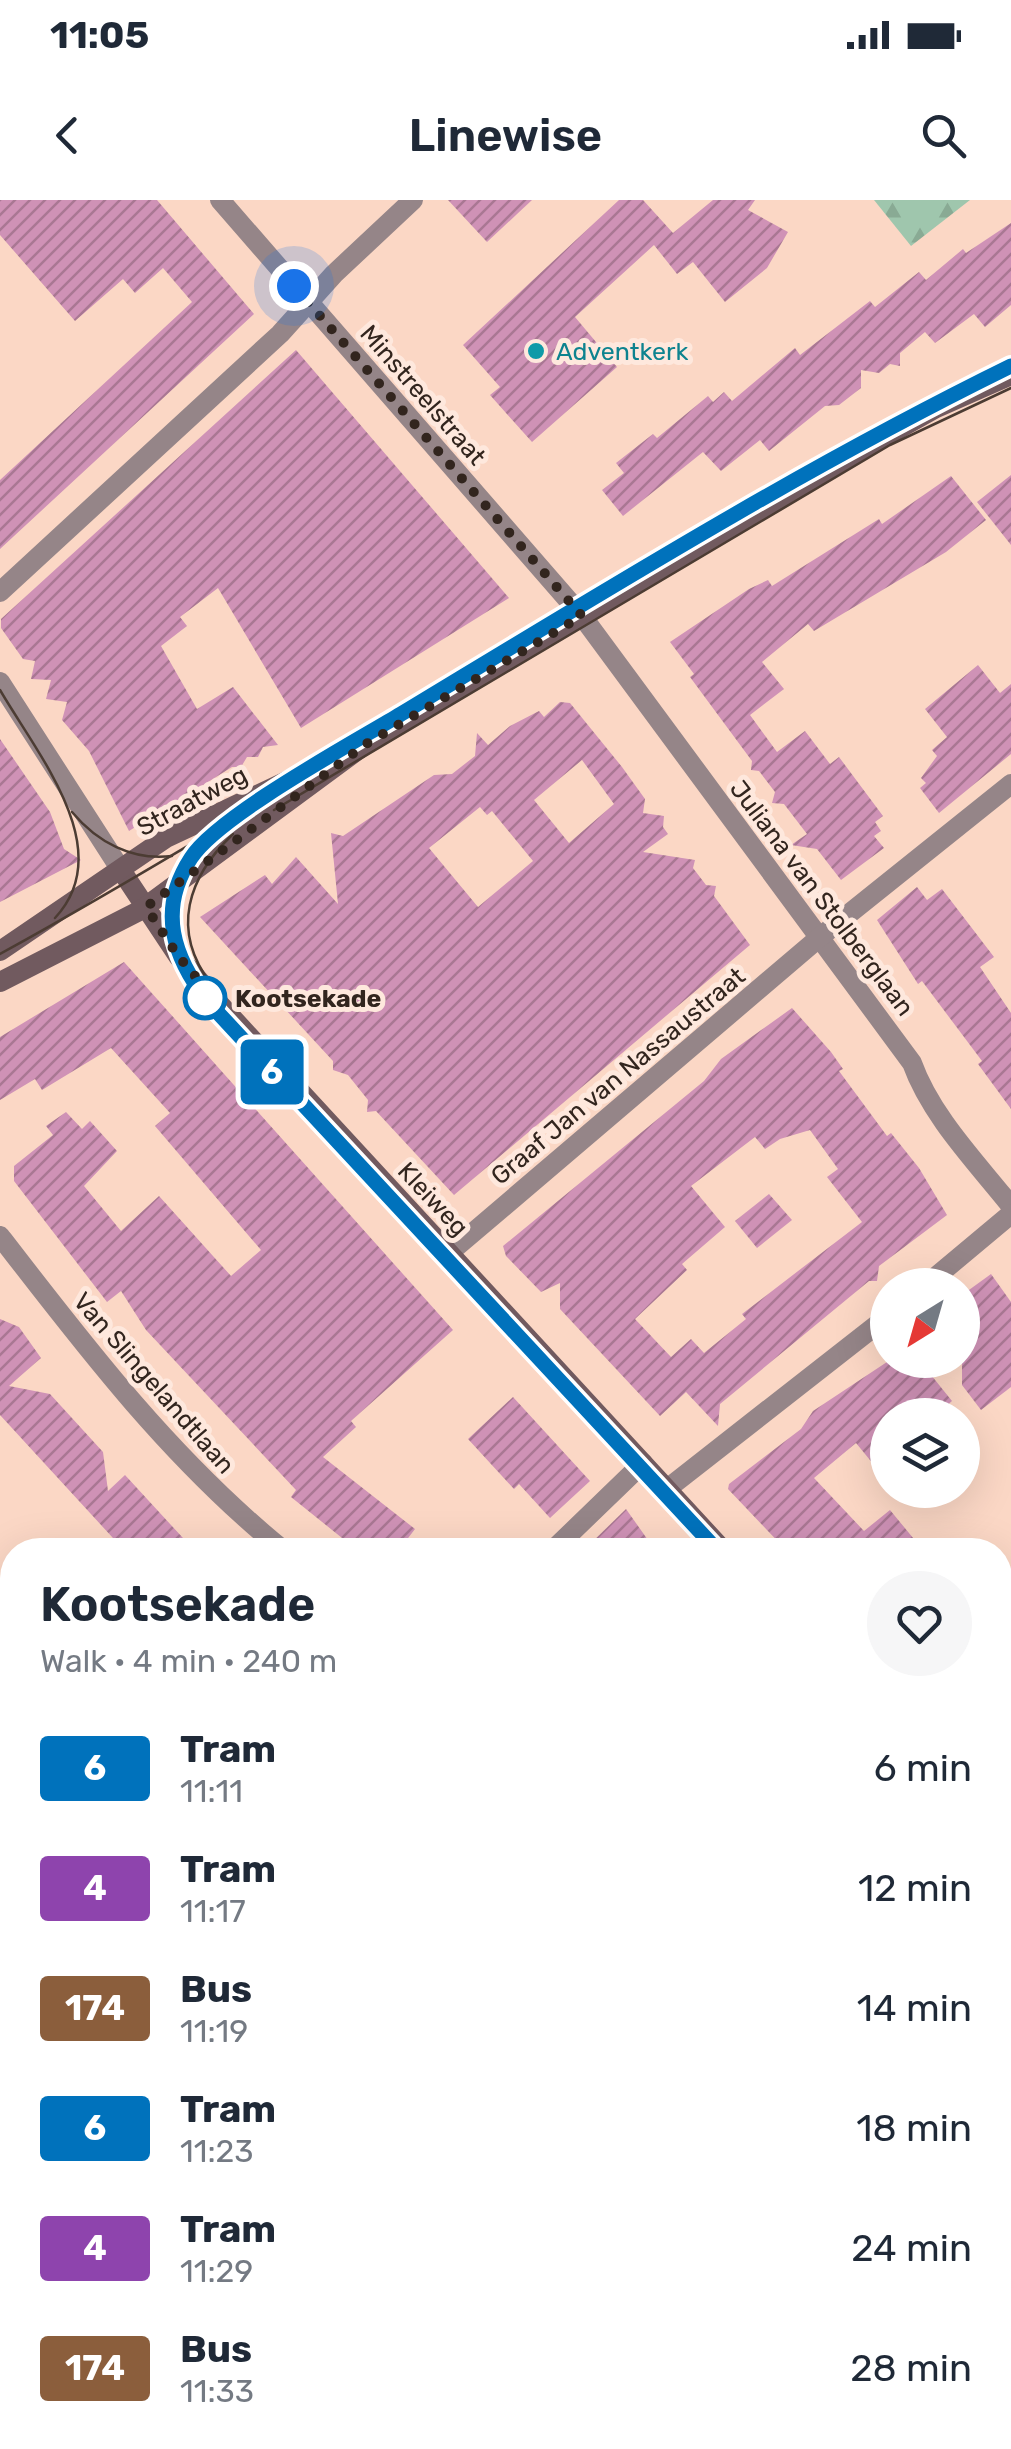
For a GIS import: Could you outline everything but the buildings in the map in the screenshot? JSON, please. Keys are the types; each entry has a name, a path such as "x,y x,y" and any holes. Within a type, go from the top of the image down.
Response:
{"street":[{"name":"Minstreelstraat","path":"220,200 585,620"},
{"path":"0,592 413,200"},
{"name":"Straatweg","path":"0,951 166,838 366,744 585,620 876,441 1011,375"},
{"name":"Juliana van Stolberglaan","path":"585,620 912,1062 919,1082 957,1138 1011,1206"},
{"path":"0,682 121,870"},
{"name":"Straatweg","path":"0,982 95,937 146,907 366,744"},
{"name":"Graaf Jan van Nassaustraat","path":"449,1253 820,937 1011,784"},
{"name":"Kleiweg","path":"121,870 178,956 213,997 712,1538"},
{"path":"946,1268 1011,1214"},
{"name":"Van Slingelandtlaan","path":"0,1236 150,1424 197,1476 269,1538"},
{"path":"668,1489 870,1330"},
{"path":"566,1538 643,1463"}],"green space":[{"path":"874,200 970,200 911,246"}],"tram line":[{"path":"0,954 127,882 753,504 1011,366"},
{"name":"6","path":"706,1538 208,1002 178,956 172,935 173,893 196,851 219,828 349,745 872,437 1011,366"},
{"path":"274,810 890,445 1011,388"},
{"path":"0,690 51,772 75,833 79,863 73,891 55,918"},
{"path":"72,812 116,847 143,855 172,856"},
{"path":"211,984 191,944 190,905 205,868 233,834"},
{"path":"205,842 182,873 173,907 176,943 190,978 706,1538"}],"place":[{"name":"Adventkerk","path":"536,351"},
{"name":"Kootsekade","path":"205,998"}],"route":[{"path":"205,998 213,997 178,956 146,907 366,744 582,616 294,286"}]}
